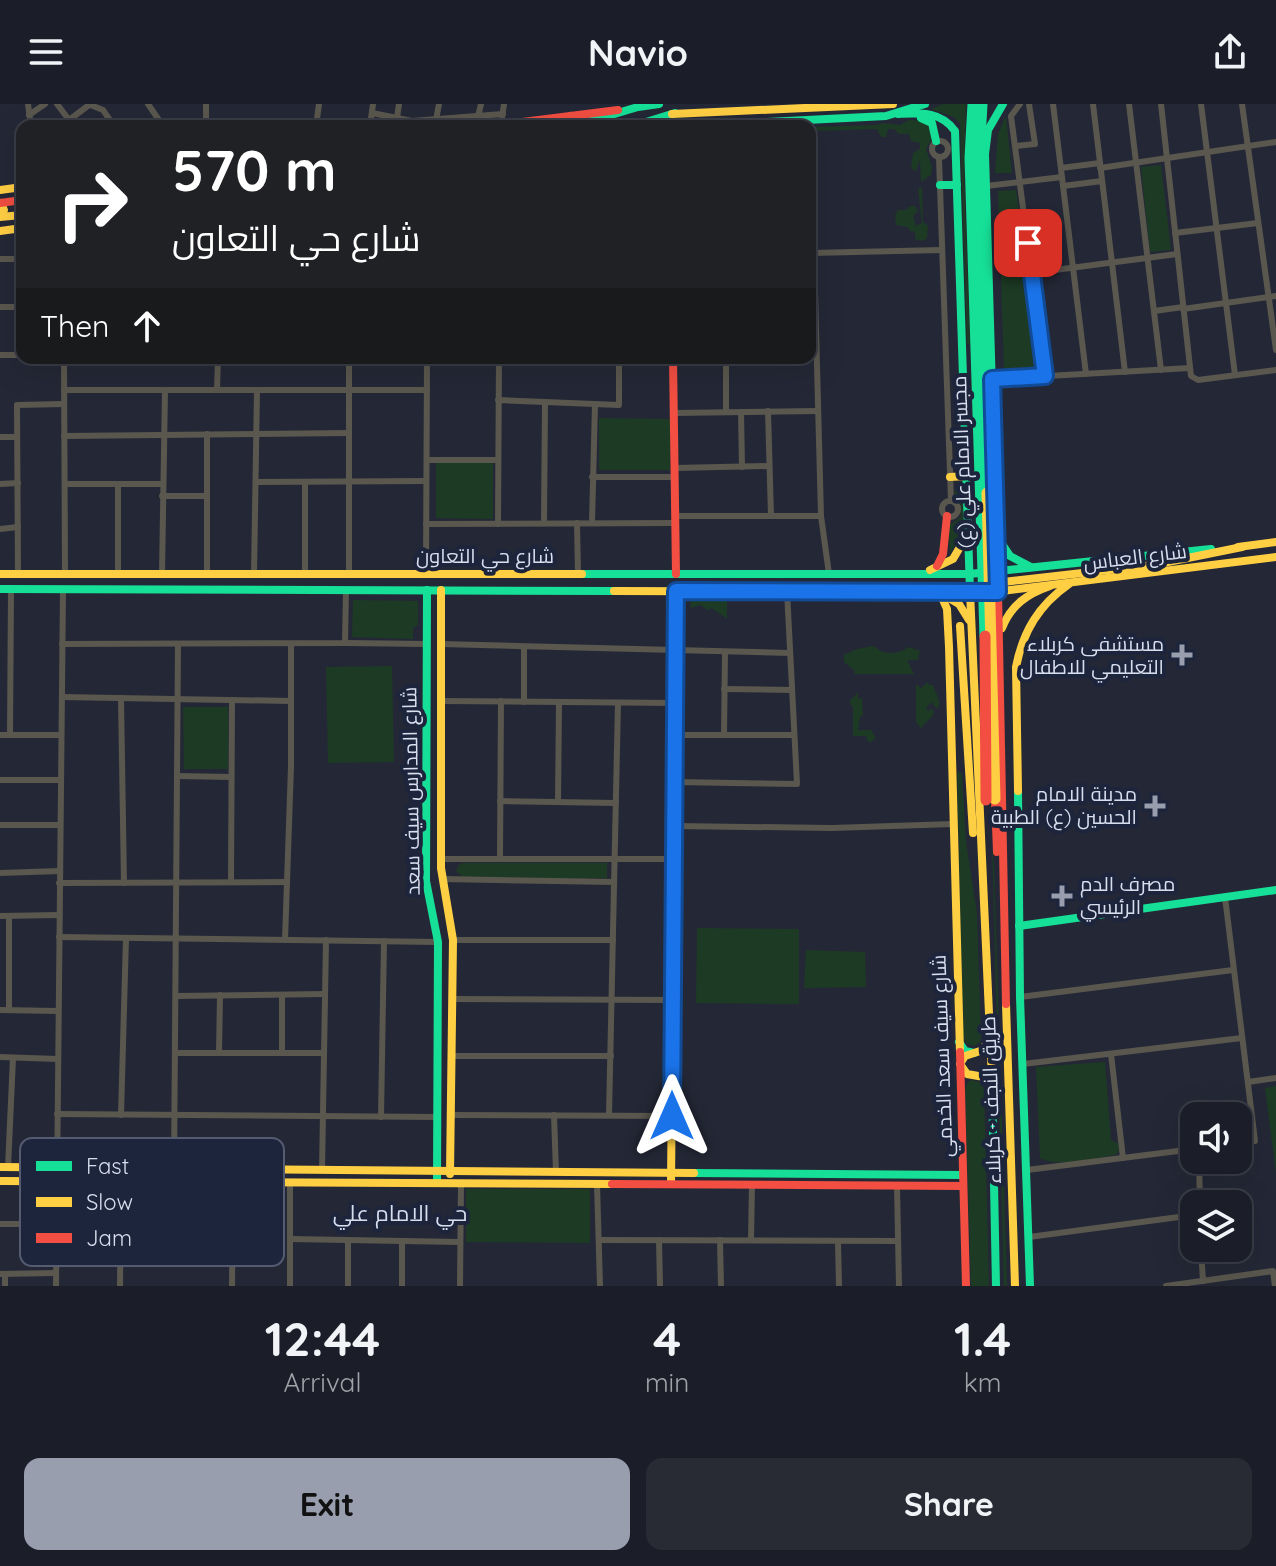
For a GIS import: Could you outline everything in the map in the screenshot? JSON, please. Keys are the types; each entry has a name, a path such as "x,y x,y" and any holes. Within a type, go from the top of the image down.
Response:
{"main road":[{"path":"577,120 659,104"},
{"path":"652,120 723,104"},
{"path":"790,120 892,111 925,104"},
{"name":"مجسر الامام علي (ع)","path":"973,104 970,158 991,800 1003,912"},
{"name":"مجسر الامام علي (ع)","path":"982,104 979,158 991,800 985,914"},
{"path":"1003,104 986,138 1004,800 1003,912"},
{"path":"608,120 638,106"},
{"path":"672,114 741,110 892,111 932,114 951,123 956,135 970,592 966,628 969,800 974,843 982,873"},
{"path":"892,111 928,119 934,125 936,141"},
{"path":"615,120 619,113"},
{"path":"502,119 538,120"},
{"path":"940,185 957,185"},
{"path":"0,203 4,210 0,217"},
{"path":"963,344 970,351 979,353 991,344"},
{"path":"964,368 979,361 991,373"},
{"path":"673,364 676,574"},
{"path":"950,477 967,476"},
{"path":"931,570 944,556 944,523 947,516"},
{"path":"915,574 944,565 955,556 963,545 968,528"},
{"path":"996,529 1003,548 1014,559 1027,566 1046,568"},
{"name":"شارع العباس","path":"999,582 1046,568 1276,542"},
{"path":"999,582 1153,565 1242,547"},
{"name":"شارع العباس","path":"999,582 1050,586 1276,557"},
{"name":"شارع حي التعاون","path":"0,574 969,574 999,582"},
{"path":"378,574 382,582 379,590"},
{"path":"397,590 394,581 398,574"},
{"path":"743,574 748,582 744,591"},
{"path":"766,574 762,582 766,591"},
{"name":"شارع حي التعاون","path":"6,589 970,592 999,582"},
{"path":"1030,1286 1020,997 1017,659 1024,636 1035,616 1050,598 1069,584"},
{"path":"1000,641 1004,620 1016,603 1050,586"},
{"name":"شارع المدارس سيف سعد","path":"427,590 426,881 438,942 437,1177"},
{"name":"شارع المدارس سيف سعد","path":"441,590 442,879 453,940 451,1115 454,1179"},
{"path":"672,1178 676,591"},
{"path":"939,592 963,608 972,659 992,1089 996,1286"},
{"name":"شارع سيف سعد الخدمي","path":"939,592 948,614 966,1286"},
{"path":"972,659 1000,658"},
{"path":"427,726 436,730 441,728"},
{"path":"427,743 436,740 441,743"},
{"path":"1019,926 1276,890"},
{"name":"طريق النجف - كربلاء","path":"1003,912 1015,1286"},
{"path":"990,1037 985,1048 965,1056 960,1064 965,1072 987,1079 992,1089"},
{"path":"959,1042 965,1051 975,1053"},
{"path":"961,1087 965,1079 973,1075"},
{"path":"438,1086 451,1087"},
{"path":"1008,1091 1024,1090"},
{"path":"437,1099 446,1097 451,1101"},
{"path":"284,1172 322,1170 597,1184 672,1178 963,1180"},
{"path":"454,1179 556,1172 752,1185 897,1186 963,1180"},
{"path":"284,1182 437,1177"},
{"path":"1014,1262 1029,1261"}],"street":[{"path":"28,104 30,120"},
{"path":"29,115 45,104"},
{"path":"72,120 89,104 103,110 110,120"},
{"path":"371,120 373,104"},
{"path":"397,118 399,104"},
{"path":"439,104 436,120 502,119 504,104"},
{"path":"478,117 481,104"},
{"path":"1020,104 1011,116 1045,376"},
{"path":"1015,146 1035,144 1029,104"},
{"path":"1053,104 1086,374"},
{"path":"1093,104 1125,372"},
{"path":"1129,104 1161,370"},
{"path":"1161,104 1190,368 1194,380 1276,370"},
{"path":"1201,104 1235,375"},
{"path":"1242,104 1258,223 1272,296 1276,350"},
{"path":"372,113 407,120"},
{"path":"939,158 946,154 948,147 944,142 936,141 931,151 939,158 951,501"},
{"path":"1061,168 1136,163 1276,142"},
{"path":"986,186 1062,177"},
{"path":"1063,186 1102,181"},
{"path":"1175,233 1258,223"},
{"path":"816,253 942,250"},
{"path":"1032,273 1177,254"},
{"path":"1154,311 1272,296"},
{"path":"64,364 65,574"},
{"path":"217,390 218,364"},
{"path":"349,364 349,573"},
{"path":"426,574 427,364"},
{"path":"498,524 499,364"},
{"path":"498,400 619,405 619,364"},
{"path":"726,364 726,412"},
{"path":"814,364 821,516 829,574"},
{"path":"991,373 1045,376 1190,368"},
{"path":"64,390 427,390"},
{"path":"162,574 165,390"},
{"path":"254,574 257,390"},
{"path":"544,523 545,402"},
{"path":"18,574 17,405 64,404"},
{"path":"592,523 595,404"},
{"path":"768,411 771,516"},
{"path":"674,413 818,411"},
{"path":"741,412 742,467"},
{"path":"64,436 349,433"},
{"path":"207,434 207,574"},
{"path":"0,437 17,437"},
{"path":"427,460 496,460"},
{"path":"592,477 769,466"},
{"path":"257,482 426,481"},
{"path":"305,482 305,574"},
{"path":"0,484 18,483"},
{"path":"65,484 163,484"},
{"path":"118,484 118,574"},
{"path":"162,496 207,496"},
{"path":"951,501 956,503 958,510 954,517 942,511 942,506 951,501"},
{"path":"426,524 821,516"},
{"path":"577,523 578,574"},
{"path":"0,529 18,527"},
{"path":"6,589 11,644 10,735"},
{"path":"57,1138 63,589"},
{"path":"345,643 346,590"},
{"path":"674,782 797,784 787,591"},
{"path":"0,644 11,644"},
{"path":"62,644 427,644"},
{"path":"175,1138 178,644"},
{"path":"285,940 291,766 291,644"},
{"path":"441,644 790,653"},
{"path":"524,647 524,702"},
{"path":"724,735 725,652"},
{"path":"0,687 10,687"},
{"path":"724,689 792,690"},
{"path":"62,697 290,701"},
{"path":"121,698 124,883"},
{"path":"231,882 232,700"},
{"path":"441,701 675,703"},
{"path":"500,859 501,701"},
{"path":"558,802 559,703"},
{"path":"609,1115 618,703"},
{"path":"0,735 61,735"},
{"path":"675,735 794,735"},
{"path":"178,776 231,777"},
{"path":"0,780 61,780"},
{"path":"500,801 616,803"},
{"path":"674,826 832,828 953,824"},
{"path":"0,825 60,825"},
{"path":"442,859 674,859"},
{"path":"0,873 60,871"},
{"path":"442,879 614,882"},
{"path":"59,883 286,882"},
{"path":"1225,897 1250,1102"},
{"path":"0,916 59,915"},
{"path":"9,916 9,1009"},
{"path":"59,937 438,942"},
{"path":"121,1115 126,938"},
{"path":"322,1170 326,940"},
{"path":"453,940 613,940"},
{"path":"381,1117 384,941"},
{"path":"0,961 10,961"},
{"path":"1020,997 1233,970"},
{"path":"176,996 324,994"},
{"path":"219,1053 220,995"},
{"path":"282,995 282,1053"},
{"path":"452,999 673,1000"},
{"path":"0,1010 58,1011"},
{"path":"1023,1064 1242,1038"},
{"path":"176,1053 323,1053"},
{"path":"1111,1054 1123,1158"},
{"path":"452,1056 611,1056"},
{"path":"0,1057 57,1059"},
{"path":"4,1167 13,1058"},
{"path":"1248,1082 1276,1078"},
{"path":"57,1114 437,1117"},
{"path":"451,1115 672,1116"},
{"path":"554,1115 556,1172"},
{"path":"1252,1116 1255,1141 1252,1141"},
{"path":"0,1117 10,1118"},
{"path":"1027,1170 1180,1151"},
{"path":"454,1179 460,1242 460,1286"},
{"path":"290,1182 290,1286"},
{"path":"597,1184 600,1286"},
{"path":"751,1240 752,1185"},
{"path":"897,1186 899,1286"},
{"path":"1029,1237 1180,1217"},
{"path":"290,1239 460,1242"},
{"path":"348,1240 348,1286"},
{"path":"599,1240 898,1241"},
{"path":"659,1240 660,1286"},
{"path":"720,1240 721,1286"},
{"path":"402,1241 402,1286"},
{"path":"838,1241 839,1286"},
{"path":"1202,1262 1203,1281"},
{"path":"56,1266 56,1286"},
{"path":"120,1266 120,1286"},
{"path":"1166,1286 1273,1271 1275,1286"},
{"path":"5,1286 2,1274 56,1273"}],"green space":[{"path":"943,104 966,104 964,174 970,344 967,344 960,124 954,117 931,109"},
{"path":"1006,116 1012,173 995,173 998,134"},
{"path":"909,120 931,124 932,138 926,149 932,167 931,175 921,182 920,160 916,171 911,169 913,153 920,149 920,143 911,141 909,134 899,134 894,129 888,129 886,137 881,137 877,129 816,131 816,127 900,125"},
{"path":"1161,165 1171,250 1150,252 1141,167"},
{"path":"922,187 923,222 928,226 927,238 923,241 915,239 915,232 908,227 896,225 895,215 898,210 915,206 918,211 913,216 916,226 922,223 918,189"},
{"path":"1016,190 1039,366 1004,371 998,191"},
{"path":"599,418 670,419 670,470 599,470"},
{"path":"436,463 493,463 493,519 436,518"},
{"path":"960,488 964,505 963,522 959,538 950,553 948,526 961,517 960,505 954,494"},
{"path":"698,597 710,601 727,598 727,619 712,608 708,610 700,605 691,608 690,599"},
{"path":"353,600 418,601 418,625 413,628 413,639 352,637"},
{"path":"874,646 895,653 908,647 920,651 918,660 907,660 914,674 854,674 855,671 844,662 844,655"},
{"path":"392,666 394,762 328,763 326,667"},
{"path":"928,682 933,685 939,698 939,708 931,702 926,709 932,708 934,714 921,728 916,722 916,684 921,688"},
{"path":"858,692 858,699 862,698 863,716 860,717 858,730 871,730 876,738 869,743 866,736 853,736 853,707 849,702"},
{"path":"183,707 228,707 228,769 184,769"},
{"path":"957,772 962,773 966,842 977,913 981,1037 974,1046 967,1044 963,1038"},
{"path":"992,845 994,864 1007,1286 1004,1286"},
{"path":"463,863 607,863 607,878 466,880 456,871"},
{"path":"697,928 799,929 799,1004 696,1003"},
{"path":"806,950 865,952 866,987 804,988"},
{"path":"1105,1062 1111,1140 1119,1144 1120,1149 1116,1155 1066,1162 1040,1158 1036,1067"},
{"path":"972,1080 979,1082 984,1089 989,1286 971,1286 965,1089"},
{"path":"1276,1086 1276,1173 1265,1088"},
{"path":"466,1189 590,1189 590,1243 466,1242"}],"traffic: fast":[{"path":"594,120 659,104"},
{"path":"807,120 886,116 925,104"},
{"path":"973,104 970,158 985,636"},
{"path":"982,104 979,158 987,493"},
{"path":"998,592 985,154 988,130 1003,104"},
{"path":"652,120 675,113"},
{"path":"898,114 937,117 955,131 970,592"},
{"path":"921,118 932,123 936,141"},
{"path":"940,185 957,185"},
{"path":"998,538 1010,556 1031,567"},
{"path":"582,574 969,574 1211,549"},
{"path":"0,589 614,591"},
{"path":"427,590 426,881 438,942 437,1183"},
{"path":"675,744 676,591"},
{"path":"1018,791 1020,997 1030,1286"},
{"path":"1019,926 1276,890"},
{"path":"959,1042 965,1051 974,1053"},
{"path":"992,1080 996,1286"},
{"path":"694,1173 963,1175"}],"traffic: slow":[{"path":"672,114 893,104"},
{"path":"563,120 571,116"},
{"path":"0,190 16,188"},
{"path":"1,203 4,210 0,217 16,216"},
{"path":"0,231 16,229"},
{"path":"950,477 967,476"},
{"path":"987,493 995,799"},
{"path":"930,570 953,559 967,535"},
{"path":"1238,547 1276,542"},
{"path":"1003,582 1153,565 1242,547"},
{"path":"994,592 1276,557"},
{"path":"0,574 582,574"},
{"path":"1018,791 1016,667 1019,654 1028,630 1041,610 1069,584"},
{"path":"1002,628 1021,601 1050,586"},
{"path":"441,590 441,868 453,940 450,1174"},
{"path":"614,591 975,592"},
{"path":"939,592 959,604 969,620"},
{"path":"970,592 992,1080"},
{"path":"940,593 947,609 949,647 960,1052"},
{"path":"960,626 973,833"},
{"path":"671,1184 675,744"},
{"path":"1006,1004 1015,1286"},
{"path":"989,1038 983,1050 965,1056 960,1064 967,1074 984,1077 991,1088"},
{"path":"0,1167 20,1167"},
{"path":"284,1169 694,1173"},
{"path":"0,1181 20,1181"},
{"path":"284,1182 612,1184"}],"traffic: jam":[{"path":"539,120 618,110"},
{"path":"0,203 16,201"},
{"path":"673,364 676,574"},
{"path":"937,566 943,554 947,516"},
{"path":"998,592 1006,1004"},
{"path":"985,636 986,800"},
{"path":"995,799 997,852"},
{"path":"960,1052 966,1286"},
{"path":"612,1184 963,1186"}],"place":[{"name":"مستشفى كربلاء التعليمي للاطفال","path":"1182,655"},
{"name":"مدينة الامام الحسين (ع) الطبية","path":"1155,806"},
{"name":"مصرف الدم الرئيسي","path":"1062,896"}],"district":[{"name":"حي الامام علي","path":"400,1213"}],"route":[{"path":"672,1116 676,591 998,592 992,379 1045,376 1028,243"}]}
